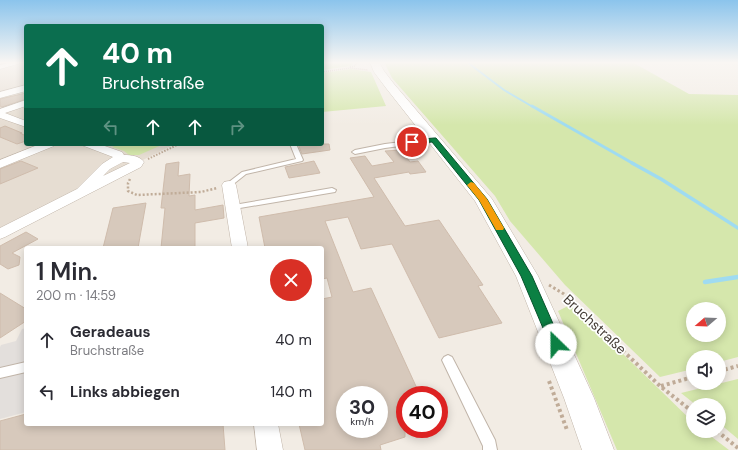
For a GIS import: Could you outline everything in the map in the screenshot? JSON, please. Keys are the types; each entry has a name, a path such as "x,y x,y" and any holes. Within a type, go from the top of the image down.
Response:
{"street":[{"path":"388,83 483,199 527,276 579,398 598,450"},
{"path":"0,96 24,89"},
{"path":"1,115 24,104"},
{"path":"1,115 24,123"},
{"path":"0,164 45,146"},
{"path":"94,146 118,154 120,159"},
{"path":"0,234 137,164 138,162 134,159 120,159 111,162 80,193"},
{"path":"229,185 240,246"},
{"path":"266,426 270,450"}],"lane":[{"path":"355,152 384,146 434,140"},
{"path":"229,185 244,173 300,160 294,146"},
{"path":"234,207 332,190"},
{"path":"448,360 490,445 490,450"},
{"path":"0,372 24,367"}],"path":[{"path":"138,162 144,161 176,146"},
{"path":"132,176 128,183 128,191 137,196 201,192 229,185"},
{"name":"Bruchstraße","path":"527,276 547,284 564,294 660,386 686,406"},
{"path":"726,369 738,366"},
{"path":"548,377 569,435"},
{"path":"660,386 686,379"},
{"path":"726,438 738,448"}],"shaded area":[{"path":"0,83 24,83 24,146 171,146 0,231"},
{"path":"24,328 24,413 0,419 0,347 1,345 16,341 22,329"}],"green space":[{"path":"324,83 376,83 386,106 324,112"},
{"path":"396,83 669,83 689,94 738,95 738,357 726,360 726,350 686,350 686,371 660,377 565,285 510,221 495,196"},
{"path":"159,146 139,155 129,155 124,151 112,147"},
{"path":"570,305 587,319 686,415 686,438 713,438 729,450 617,450 558,311"},
{"path":"738,379 738,439 726,429 726,398 687,398 681,393 693,390 726,390 726,382"}],"building":[{"path":"24,93 24,100 2,107 0,106 0,99"},
{"path":"5,126 22,133 20,133 24,135 24,142 17,144 0,137 0,128"},
{"path":"324,144 329,144 330,150 302,154 299,146 324,146"},
{"path":"401,150 410,162 418,161 426,172 410,174 409,172 374,178 405,226 439,220 483,285 478,286 502,323 439,338 392,244 361,249 348,217 325,221 353,292 371,288 416,386 396,386 396,438 402,438 380,445 381,450 305,450 299,426 324,426 324,299 332,297 327,278 324,279 324,246 265,246 259,217 374,197 350,158 365,156 372,166 394,162 385,151"},
{"path":"21,161 38,168 0,184 0,169"},
{"path":"314,161 320,173 289,178 285,167"},
{"path":"179,162 178,176 190,174 189,196 195,195 195,210 223,205 224,218 195,223 195,246 161,246 165,208 161,208 166,164"},
{"path":"146,203 138,246 104,246 113,208"},
{"path":"26,232 38,239 12,253 20,257 19,265 8,269 0,264 0,246"},
{"path":"0,293 24,308 24,322 0,338"},
{"path":"24,415 24,426 223,426 225,450 0,450 0,421"}],"waterway":[{"path":"495,83 533,107"},
{"path":"532,106 634,164"},
{"path":"632,163 661,179 738,228"},
{"path":"705,282 738,277"}],"slow traffic":[{"path":"471,185 483,199 500,228"}],"route":[{"path":"412,142 434,140 483,199 527,276 556,344"}]}
